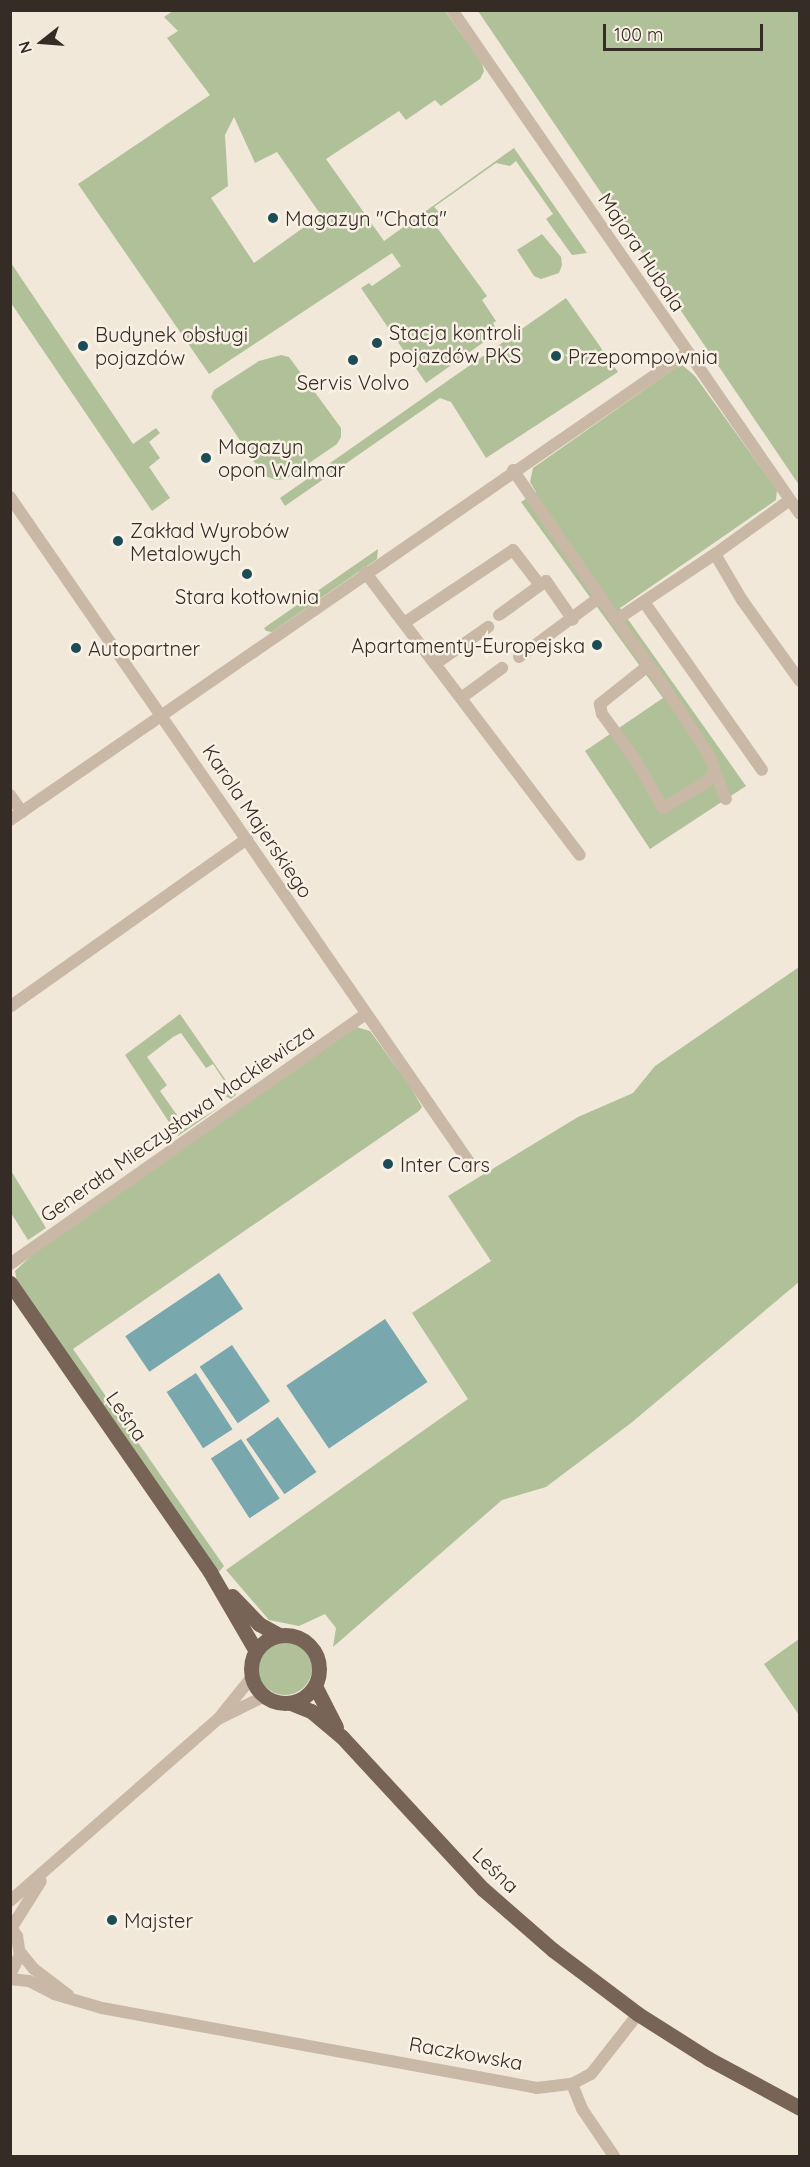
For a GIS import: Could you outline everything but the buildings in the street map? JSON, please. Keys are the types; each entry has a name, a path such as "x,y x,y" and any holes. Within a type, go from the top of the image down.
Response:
{"main road":[{"name":"Leśna","path":"10,1283 210,1572 256,1651"},
{"name":"Leśna","path":"210,1572 259,1624 279,1635"},
{"path":"279,1635 302,1639 314,1649 319,1663 315,1686 305,1697 291,1702 265,1696 252,1677 256,1651 266,1641 279,1635"},
{"name":"Leśna","path":"315,1686 342,1737"},
{"name":"Leśna","path":"291,1702 311,1712 342,1737 483,1889 554,1950 638,2014"},
{"path":"638,2014 709,2059 800,2108"}],"street":[{"name":"Majora Hubala","path":"453,10 800,514"},
{"path":"10,820 365,572 687,353"},
{"path":"513,470 649,665 711,759 726,799"},
{"name":"Karola Majerskiego","path":"10,497 473,1168"},
{"path":"616,620 715,554 790,500"},
{"path":"404,623 513,550 540,585"},
{"path":"715,554 742,600 800,681"},
{"path":"365,572 580,855"},
{"path":"499,615 546,581 573,620"},
{"path":"519,657 573,620 600,597"},
{"path":"644,602 762,770"},
{"path":"435,664 488,627"},
{"path":"649,665 602,700 602,714 635,759 663,808 706,782 715,772"},
{"path":"461,698 502,668"},
{"path":"10,795 22,812"},
{"path":"11,1006 247,839"},
{"name":"Generała Mieczysława Mackiewicza","path":"10,1264 366,1014"},
{"path":"10,1901 51,1868 218,1719 252,1677"},
{"path":"218,1719 265,1696"},
{"path":"10,1977 20,1952 11,1927 51,1868"},
{"name":"Raczkowska","path":"20,1952 34,1969 73,2000"},
{"name":"Raczkowska","path":"10,1977 29,1981 73,2000 102,2008 537,2088 572,2084 604,2062 638,2014"},
{"path":"572,2084 582,2109 614,2157"}],"green space":[{"path":"173,11 445,11 482,63 484,71 480,79 441,106 435,100 406,120 399,111 326,159 384,241 514,148 587,253 572,255 546,219 553,214 516,161 510,166 496,163 434,207 442,215 433,222 487,296 482,300 496,321 493,323 498,332 426,383 361,288 369,283 372,286 401,266 392,253 209,374 78,184 210,95 167,38 178,31 164,17","holes":["234,117 255,163 277,152 321,215 254,263 211,198 228,186 225,135"]},
{"path":"478,11 799,11 799,485"},
{"path":"542,234 561,257 562,265 559,273 541,279 534,276 517,250"},
{"path":"11,263 133,444 156,428 160,433 149,442 160,458 149,467 170,498 152,511 11,303"},
{"path":"566,298 618,372 486,458 451,402 440,398 285,506 280,498"},
{"path":"281,355 289,357 341,428 341,437 337,444 286,479 276,480 263,475 211,397 214,390 259,361"},
{"path":"681,364 695,376 777,490 776,500 620,608 746,786 650,849 585,751 663,698 521,502 536,492 530,482 533,468"},
{"path":"378,549 377,559 272,632 266,631 264,628"},
{"path":"799,967 799,1282 631,1423 546,1487 502,1500 333,1647 336,1628 325,1614 299,1626 269,1620 226,1570 468,1399 412,1313 491,1261 448,1196 578,1117 633,1093 655,1066"},
{"path":"180,1014 236,1095 231,1099 225,1096 231,1091 213,1064 206,1068 181,1033 173,1037 147,1057 167,1085 160,1091 177,1115 170,1120 178,1133 223,1105 178,1136 125,1055"},
{"path":"356,1027 370,1031 410,1086 422,1107 419,1111 73,1349 224,1566 218,1573 17,1282 15,1271 32,1255"},
{"path":"10,1169 46,1228 28,1240 11,1213"},
{"path":"799,1639 799,1715 764,1664"},
{"path":"285,1641 295,1643 304,1649 310,1658 312,1668 310,1678 304,1687 295,1693 285,1695 275,1693 266,1687 260,1678 258,1668 260,1658 266,1649 275,1643"}],"water":[{"path":"219,1273 243,1309 149,1372 125,1336"},
{"path":"385,1319 427,1382 329,1449 286,1386"},
{"path":"232,1345 270,1401 238,1423 200,1367"},
{"path":"196,1373 232,1429 203,1448 167,1392"},
{"path":"278,1417 316,1472 284,1494 246,1439"},
{"path":"241,1439 280,1499 249,1518 211,1459"}],"place":[{"name":"Magazyn \"Chata\"","path":"273,218"},
{"name":"Stacja kontroli pojazdów PKS","path":"377,343"},
{"name":"Budynek obsługi pojazdów","path":"83,346"},
{"name":"Przepompownia","path":"556,356"},
{"name":"Servis Volvo","path":"353,360"},
{"name":"Magazyn opon Walmar","path":"206,458"},
{"name":"Zakład Wyrobów Metalowych","path":"118,541"},
{"name":"Stara kotłownia","path":"247,574"},
{"name":"Apartamenty-Europejska","path":"597,645"},
{"name":"Autopartner","path":"76,648"},
{"name":"Inter Cars","path":"388,1164"},
{"name":"Majster","path":"112,1920"}]}
